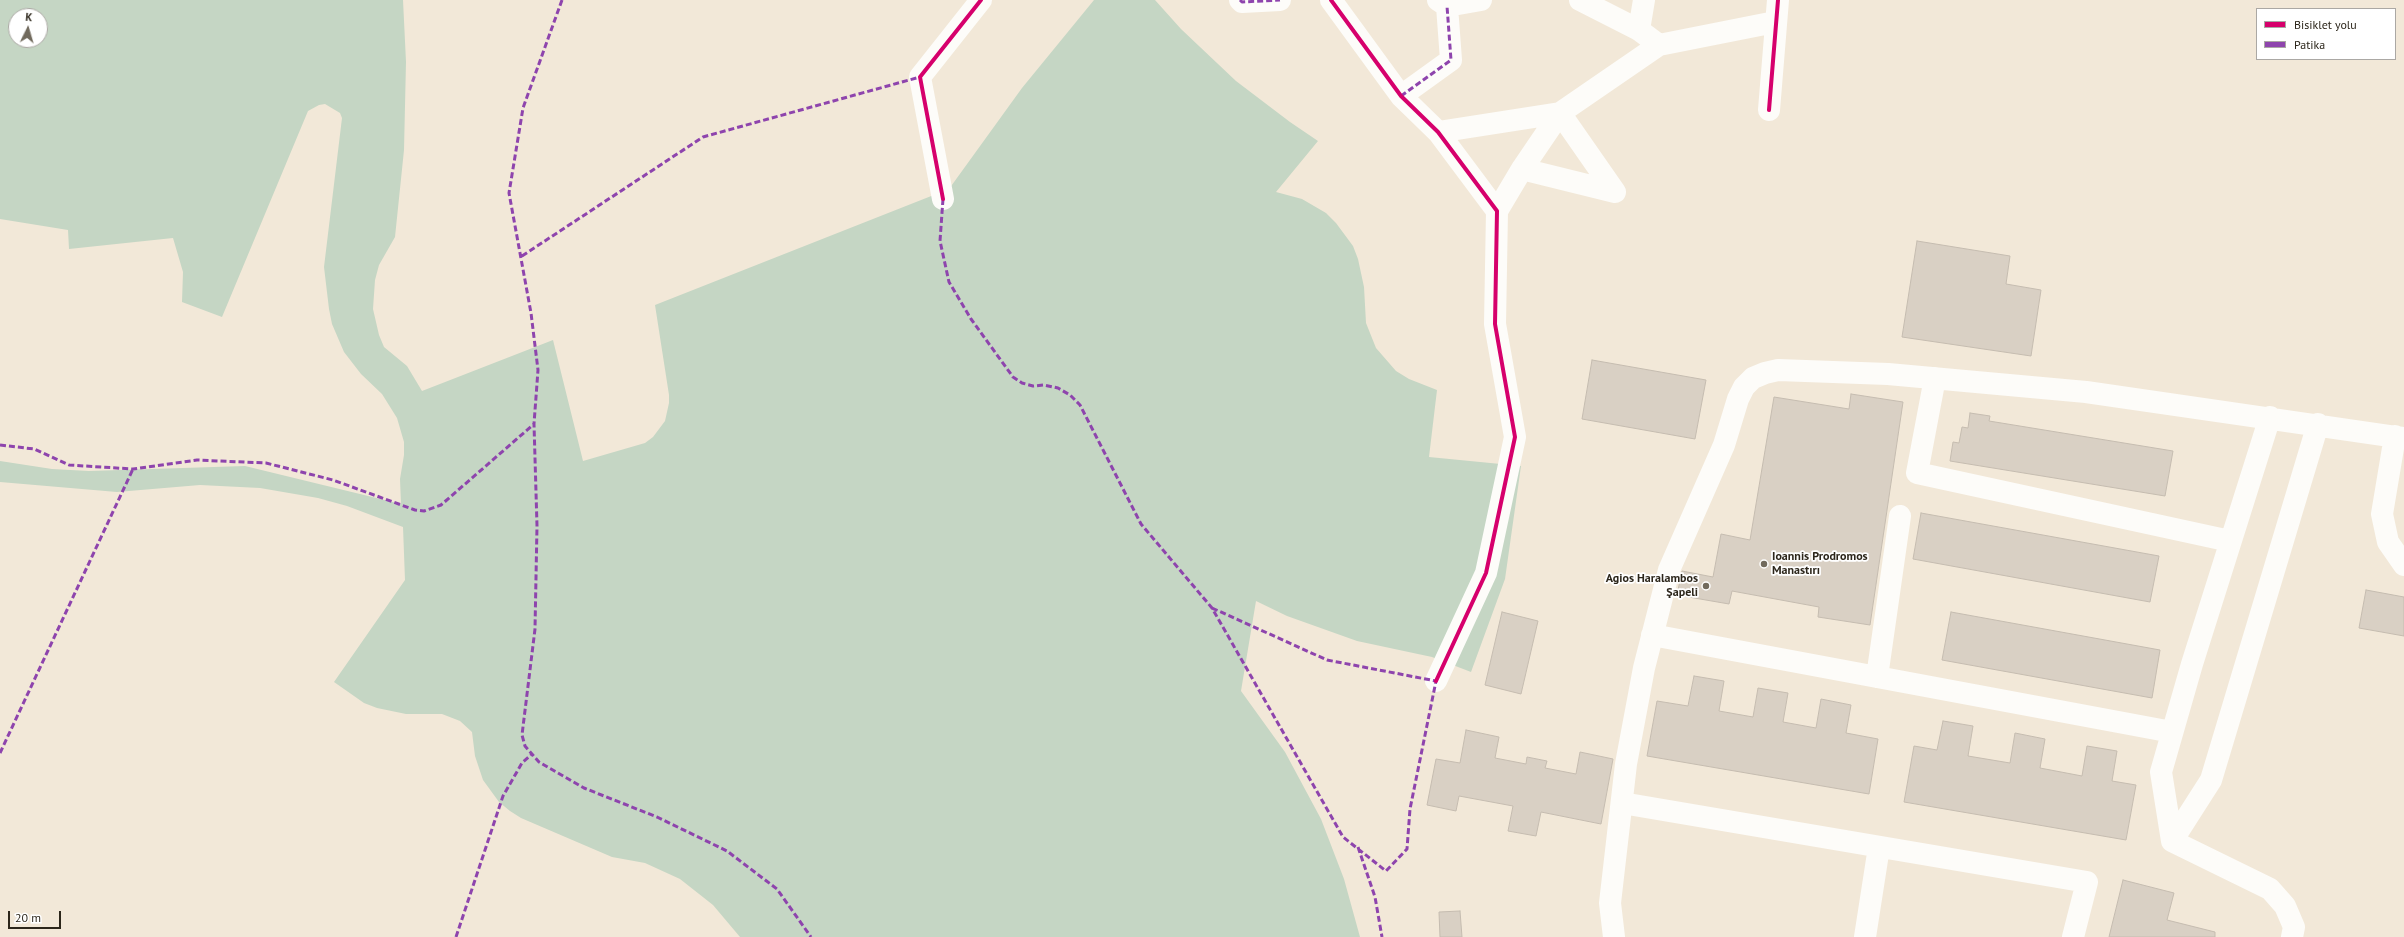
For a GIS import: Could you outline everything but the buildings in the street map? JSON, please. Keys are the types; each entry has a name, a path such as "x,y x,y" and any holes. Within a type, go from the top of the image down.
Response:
{"street":[{"path":"943,200 920,77 981,0"},
{"path":"1240,0 1242,2 1280,0"},
{"path":"1331,0 1401,96 1438,132 1497,211"},
{"path":"1401,96 1451,60 1443,3 1481,0"},
{"path":"1580,0 1638,30 1659,45"},
{"path":"1638,30 1644,0"},
{"path":"1769,110 1774,22 1778,0"},
{"path":"1436,681 1486,573 1515,437 1495,324 1497,211 1522,169 1560,113 1659,45 1774,22"},
{"path":"1438,132 1560,113"},
{"path":"1522,169 1615,192 1560,113"},
{"path":"1604,937 1610,903 1626,764 1644,668 1669,570 1724,445 1738,399 1744,387 1753,378 1778,370 1888,374 1935,378 2086,392 2401,436 2382,514 2388,542 2404,565"},
{"path":"1935,378 1917,473 2230,541"},
{"path":"2172,841 2161,772 2230,541 2270,417"},
{"path":"2172,841 2211,780 2318,424"},
{"path":"1877,677 1900,516"},
{"path":"1652,635 2172,732"},
{"path":"1622,803 2087,882 2073,937"},
{"path":"2172,841 2270,889 2285,906 2294,927 2292,937"},
{"path":"1865,937 1879,847"},
{"path":"1610,903 1614,937"}],"green space":[{"path":"0,0 403,0 406,62 404,150 395,237 379,265 375,280 373,309 379,335 384,347 407,366 422,391 553,340 583,461 645,443 653,437 665,421 669,403 669,395 655,305 949,189 1022,88 1094,0 1155,0 1181,29 1236,81 1290,122 1318,141 1276,192 1302,199 1326,213 1336,223 1353,246 1358,259 1364,287 1366,323 1376,348 1396,371 1409,379 1437,390 1429,457 1521,466 1505,579 1471,672 1432,657 1357,641 1287,616 1256,601 1241,691 1285,752 1321,819 1344,879 1360,937 740,937 713,905 680,879 645,863 612,857 521,818 510,811 499,802 483,780 475,756 472,732 460,721 442,714 406,714 377,708 364,703 334,682 405,580 403,527 347,506 318,498 260,488 200,485 117,492 0,482 0,461 52,469 89,471 245,466 401,504 400,479 404,455 404,442 397,418 382,394 361,374 344,352 332,324 329,309 324,267 342,118 340,113 325,104 319,105 308,111 222,317 182,302 183,272 173,238 69,249 68,230 0,219"}],"marked path":[{"path":"562,0 523,108 509,193 531,313 538,370 534,424 537,526 535,629 522,735 525,746 539,762 584,788 657,817 727,851 777,889 811,937"},
{"path":"1240,0 1242,2 1280,0"},
{"path":"1401,96 1451,60 1447,6"},
{"path":"522,256 703,137 920,77"},
{"path":"943,199 940,241 949,282 971,319 1013,377 1022,383 1033,386 1044,385 1058,388 1070,395 1080,405 1141,524 1212,608 1343,837 1386,871 1407,849 1410,809 1436,681 1327,660 1212,608"},
{"path":"0,445 34,449 69,465 133,469 197,460 266,463 333,480 415,510 424,511 441,505 534,424"},
{"path":"0,753 133,469"},
{"path":"456,937 503,796 522,763 531,755"},
{"path":"1358,847 1375,897 1382,937"}],"cycle path":[{"path":"943,199 920,77 981,0"},
{"path":"1331,0 1401,96 1438,132 1497,211 1495,324 1515,437 1486,573 1436,681"},
{"path":"1769,110 1778,0"}],"place":[{"name":"Ioannis Prodromos Manastırı","path":"1764,564"},
{"name":"Agios Haralambos Şapeli","path":"1706,586"}]}
